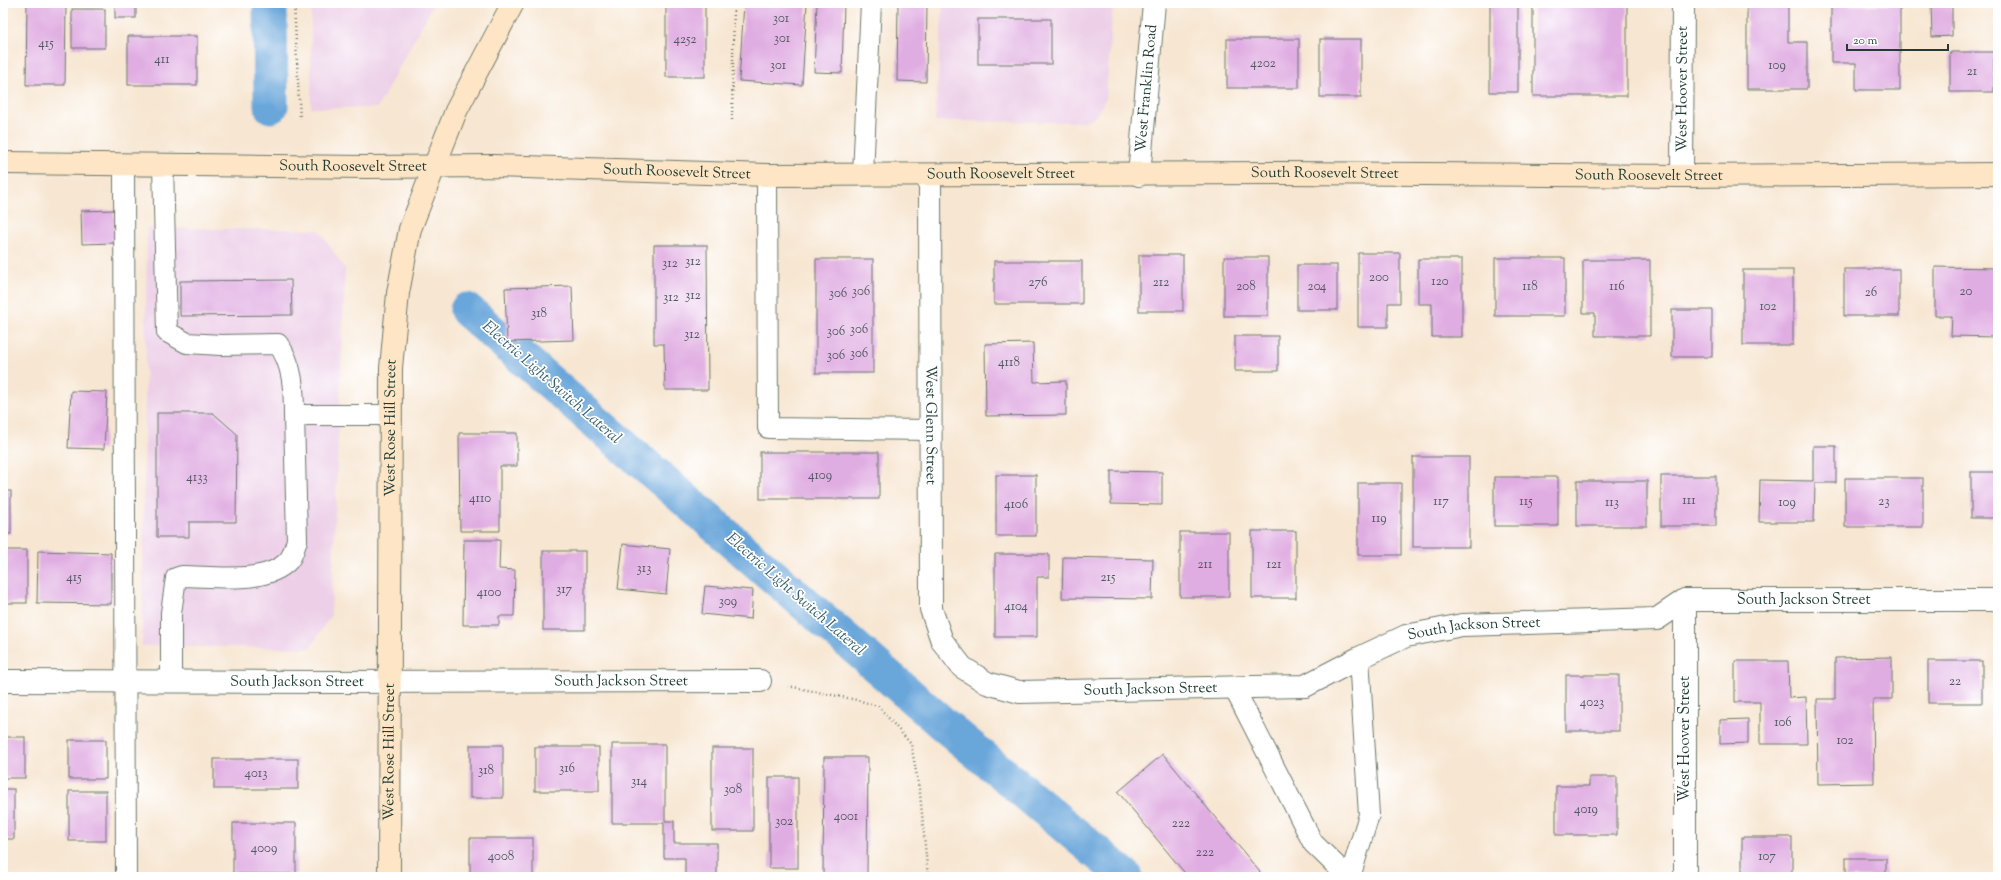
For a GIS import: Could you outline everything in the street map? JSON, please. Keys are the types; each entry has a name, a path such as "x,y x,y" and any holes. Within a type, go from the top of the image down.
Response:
{"street":[{"name":"West Rose Hill Street","path":"389,877 388,682 391,368 398,293 410,229 436,166 456,111 514,3"},
{"name":"West Franklin Road","path":"1139,175 1154,3"},
{"name":"West Hoover Street","path":"1682,176 1683,3"},
{"name":"South Roosevelt Street","path":"3,163 367,167 436,166 767,175 1139,175 1290,173 1682,176 1998,174"},
{"name":"West Glenn Street","path":"930,175 931,609 942,641 962,667"},
{"name":"West Hoover Street","path":"1685,600 1685,877"},
{"name":"South Jackson Street","path":"962,667 987,684 1020,692 1305,686 1406,636 1462,625 1657,619 1685,600 1998,600"},
{"name":"South Jackson Street","path":"3,681 760,681"}],"lane":[{"path":"863,174 871,3"},
{"path":"124,164 126,877"},
{"path":"164,164 167,332 187,343 221,345 278,344 286,354 292,382 294,415 297,540 291,559 278,570 251,577 182,576 176,578 171,613 171,682"},
{"path":"767,175 768,428 931,430"},
{"path":"294,415 391,415"},
{"path":"1234,688 1313,843 1349,877 1369,815 1359,658"}],"path":[{"path":"294,3 300,119"},
{"path":"732,120 734,3"},
{"path":"760,681 857,700 878,706 911,744 921,800 928,877"}],"shaded area":[{"path":"311,3 434,3 377,108 311,108"},
{"path":"943,3 1113,3 1106,99 1095,117 1081,122 935,121"},
{"path":"147,228 319,230 345,269 331,615 310,648 142,646"}],"building":[{"path":"27,3 66,3 65,85 26,85"},
{"path":"115,3 136,3 136,18 115,18"},
{"path":"666,3 705,3 705,77 666,77"},
{"path":"744,3 807,3 802,85 739,81"},
{"path":"817,3 844,3 842,73 814,72"},
{"path":"898,3 927,3 926,82 897,81"},
{"path":"1490,3 1518,3 1518,92 1490,92"},
{"path":"1533,3 1627,3 1627,96 1533,96"},
{"path":"1747,3 1788,3 1788,42 1807,42 1807,89 1747,89"},
{"path":"1931,3 1952,3 1952,36 1932,37"},
{"path":"1831,5 1900,5 1900,90 1856,90 1856,63 1831,63"},
{"path":"72,9 105,9 105,48 72,48"},
{"path":"978,19 1051,19 1051,64 978,64"},
{"path":"128,36 197,36 197,85 128,85"},
{"path":"1227,39 1299,39 1299,88 1227,88"},
{"path":"1320,39 1361,39 1361,97 1320,97"},
{"path":"1950,52 1994,52 1994,92 1950,92"},
{"path":"114,210 115,243 82,244 81,211"},
{"path":"654,245 707,245 708,390 665,390 664,344 654,344"},
{"path":"1358,253 1400,253 1400,303 1388,303 1388,327 1358,327"},
{"path":"1139,255 1183,255 1183,311 1139,311"},
{"path":"1224,257 1268,257 1268,316 1224,316"},
{"path":"1495,258 1565,258 1565,316 1495,316"},
{"path":"816,259 873,259 873,373 816,373"},
{"path":"1418,259 1462,259 1462,337 1432,337 1432,304 1418,304"},
{"path":"1583,260 1650,260 1650,336 1595,336 1595,313 1583,313"},
{"path":"994,261 1082,261 1082,304 994,304"},
{"path":"1297,265 1337,265 1337,310 1297,310"},
{"path":"1935,267 1998,268 1998,337 1951,336 1952,316 1935,316"},
{"path":"1844,269 1899,269 1899,316 1844,316"},
{"path":"1743,270 1793,270 1793,345 1743,345"},
{"path":"291,280 292,315 180,316 180,281"},
{"path":"572,286 574,340 507,342 505,288"},
{"path":"1672,310 1712,310 1712,357 1672,357"},
{"path":"1235,336 1278,336 1278,371 1235,371"},
{"path":"1033,343 1034,382 1066,381 1066,415 986,416 985,344"},
{"path":"71,391 107,392 104,449 68,448"},
{"path":"157,413 213,413 237,434 236,522 189,522 189,537 157,537"},
{"path":"459,433 517,433 517,466 500,466 500,531 460,531"},
{"path":"1813,446 1836,446 1836,483 1815,483 1814,522 1759,522 1760,480 1813,481"},
{"path":"760,452 879,452 879,499 760,499"},
{"path":"1413,457 1469,457 1469,547 1413,547"},
{"path":"1111,471 1162,472 1162,505 1111,504"},
{"path":"1971,472 1997,472 1997,518 1971,518"},
{"path":"996,475 1036,475 1036,536 996,536"},
{"path":"1661,476 1716,476 1716,526 1661,526"},
{"path":"1494,477 1558,477 1558,526 1494,526"},
{"path":"1845,478 1923,478 1923,527 1845,527"},
{"path":"1577,481 1647,481 1647,526 1577,526"},
{"path":"1358,483 1401,483 1401,555 1358,555"},
{"path":"3,491 11,491 11,534 3,534"},
{"path":"1252,531 1296,531 1296,598 1252,598"},
{"path":"1180,532 1229,532 1229,597 1180,597"},
{"path":"464,540 500,540 499,569 515,570 514,616 499,616 499,625 463,625"},
{"path":"623,544 670,549 666,594 618,589"},
{"path":"3,550 27,550 27,603 3,603"},
{"path":"38,551 111,553 111,604 37,603"},
{"path":"543,551 585,551 585,630 543,630"},
{"path":"995,554 1049,554 1049,577 1037,577 1037,637 995,637"},
{"path":"1063,557 1153,559 1152,599 1062,598"},
{"path":"705,586 753,590 751,619 702,614"},
{"path":"1892,657 1892,699 1873,699 1874,783 1818,784 1817,699 1835,699 1835,658"},
{"path":"1735,661 1788,661 1789,698 1806,697 1807,744 1760,744 1760,702 1735,702"},
{"path":"1928,661 1982,661 1982,703 1928,703"},
{"path":"1566,675 1619,675 1619,731 1566,731"},
{"path":"1748,719 1748,743 1720,744 1720,720"},
{"path":"3,737 25,737 25,778 3,778"},
{"path":"69,740 106,740 106,779 69,779"},
{"path":"612,744 665,744 665,821 674,821 674,843 717,843 717,877 685,877 685,858 664,858 664,823 612,823"},
{"path":"470,745 503,745 503,798 470,798"},
{"path":"535,747 599,747 599,791 535,791"},
{"path":"712,748 753,748 753,831 712,831"},
{"path":"1163,754 1264,877 1188,877 1118,792"},
{"path":"824,757 868,757 867,877 823,877"},
{"path":"214,759 298,759 298,789 214,789"},
{"path":"769,777 798,777 798,868 769,868"},
{"path":"1589,777 1617,777 1617,835 1556,835 1556,786 1589,786"},
{"path":"3,789 14,789 14,839 3,839"},
{"path":"69,791 106,791 106,841 69,841"},
{"path":"233,823 296,823 296,874 233,874"},
{"path":"1742,837 1792,837 1792,877 1742,877"},
{"path":"470,838 533,838 533,877 470,877"},
{"path":"1846,858 1886,858 1886,877 1846,877"}],"waterway":[{"name":"Electric Light Switch Lateral","path":"270,3 271,106"},
{"name":"Electric Light Switch Lateral","path":"467,310 943,724 1126,877"}]}
